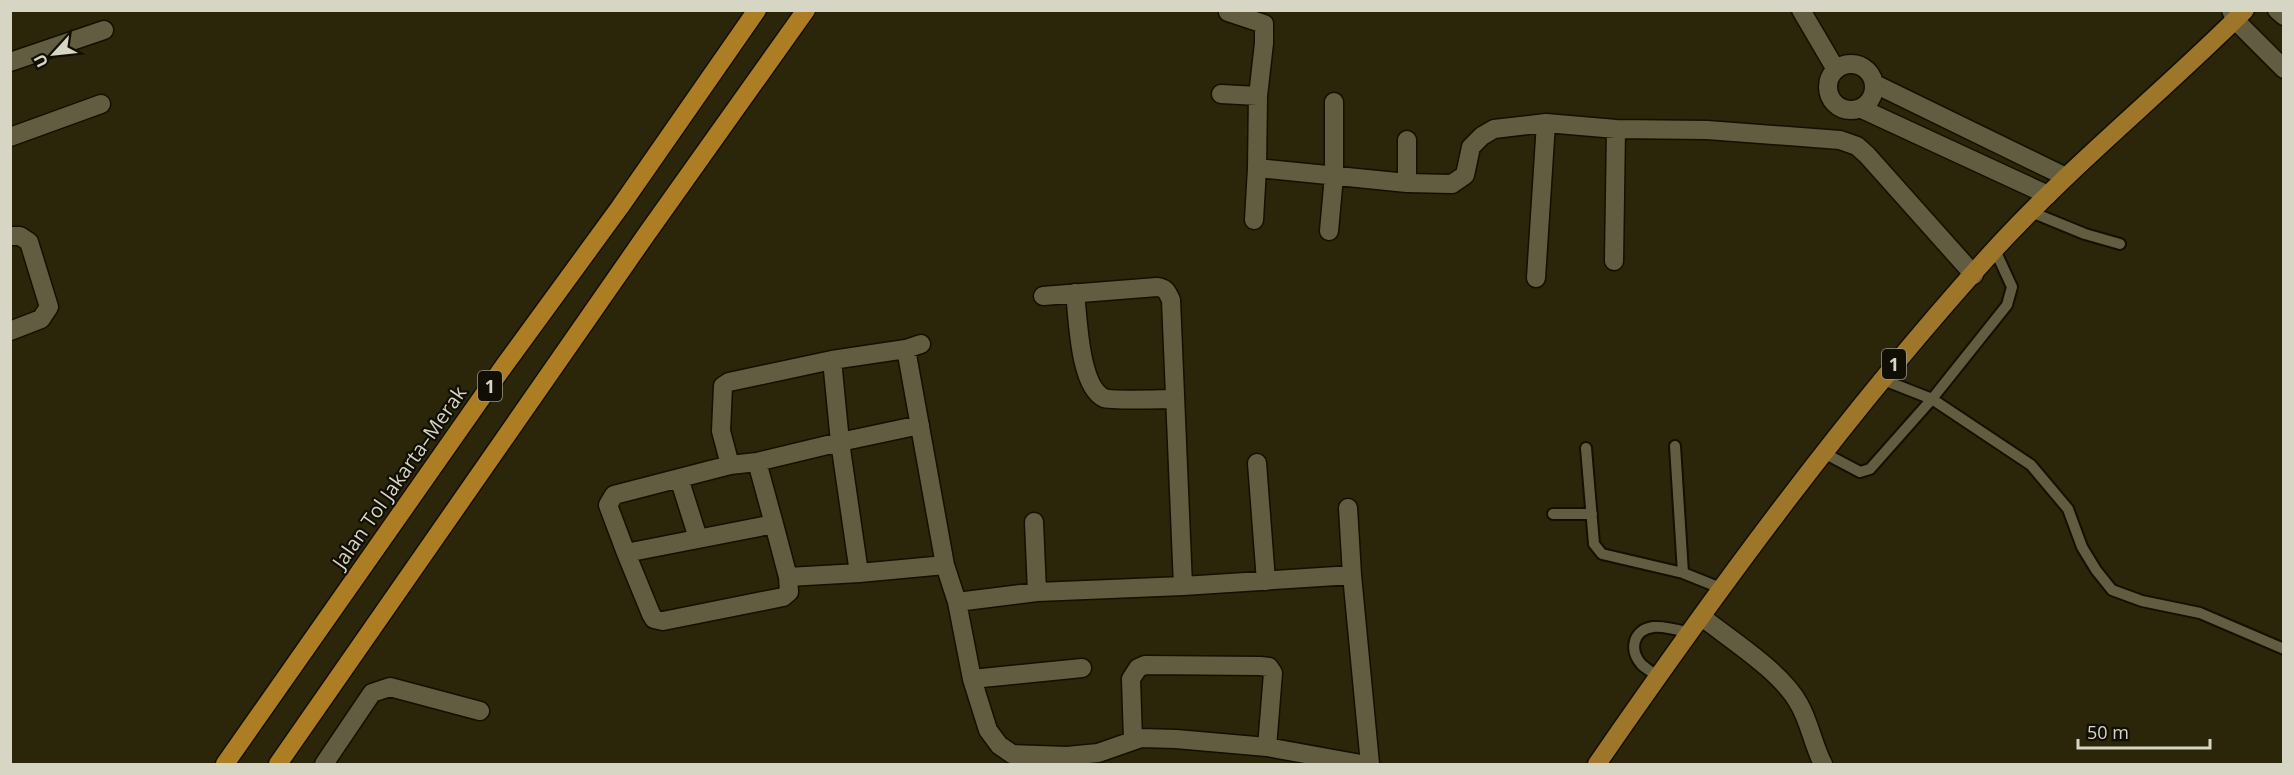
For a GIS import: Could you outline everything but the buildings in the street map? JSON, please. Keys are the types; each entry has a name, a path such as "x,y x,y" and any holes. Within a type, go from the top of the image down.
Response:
{"highway":[{"name":"Jalan Tol Jakarta–Merak","path":"225,765 490,385 620,207 757,10"},
{"name":"1","path":"278,765 653,225 806,10"},
{"name":"1","path":"1597,765 1658,676 1881,379 2031,212 2237,14"}],"street":[{"path":"1801,10 1835,68"},
{"path":"2277,10 2283,16"},
{"path":"1228,12 1264,24 1258,96 1254,220"},
{"path":"2237,14 2283,69"},
{"path":"10,62 104,30"},
{"path":"1862,109 1872,99 1875,84 1868,69 1851,62 1835,68 1827,84 1831,100 1845,111 1862,109 2048,195"},
{"path":"1875,84 2066,177"},
{"path":"1221,94 1258,96"},
{"path":"1329,231 1334,176 1334,102"},
{"path":"10,137 101,104"},
{"path":"1257,168 1407,183 1452,184 1465,175 1471,147 1482,135 1494,129 1546,123 1616,129 1707,130 1840,140 1857,146 1881,169 1974,275"},
{"path":"1536,278 1546,123"},
{"path":"1614,261 1616,129"},
{"path":"1407,140 1407,183"},
{"path":"10,236 20,236 29,242 49,307 41,319 10,331"},
{"path":"1043,296 1157,287 1167,291 1171,300 1183,586"},
{"path":"1075,292 1083,362 1094,390 1106,399 1174,399"},
{"path":"730,465 721,431 723,386 729,382 832,360 913,346 920,425 945,566 957,602 972,679 988,730 999,746 1012,754 1067,756 1098,753 1140,738 1176,739 1267,747 1360,764 1348,508"},
{"path":"832,360 840,442 859,573"},
{"path":"757,462 788,577 789,592 783,597 663,621 654,619 608,505 614,495 730,465 757,462 920,425"},
{"path":"1257,463 1266,581"},
{"path":"679,478 698,538"},
{"path":"1034,522 1036,592"},
{"path":"627,553 774,524"},
{"path":"788,577 945,566"},
{"path":"957,602 1036,592 1183,586 1352,575"},
{"path":"1702,617 1776,676 1798,702 1810,726 1823,765"},
{"path":"1133,740 1131,679 1138,668 1145,665 1260,666 1269,668 1273,673 1267,747"},
{"path":"972,679 1082,668"},
{"path":"324,765 372,693 383,688 390,687 480,711"}],"lane":[{"path":"2031,212 2085,234 2120,244"},
{"path":"1824,453 1860,472 1870,469 1932,399 2007,305 2012,287 1995,250"},
{"path":"1881,379 1932,399 2031,465 2068,509 2082,547 2112,590 2142,601 2200,613 2283,649"},
{"path":"1675,446 1683,573"},
{"path":"1586,448 1594,544 1602,554 1683,573 1723,589"},
{"path":"1553,514 1592,514"},
{"path":"1658,676 1642,665 1637,658 1633,645 1636,636 1643,630 1654,627 1690,633"}]}
